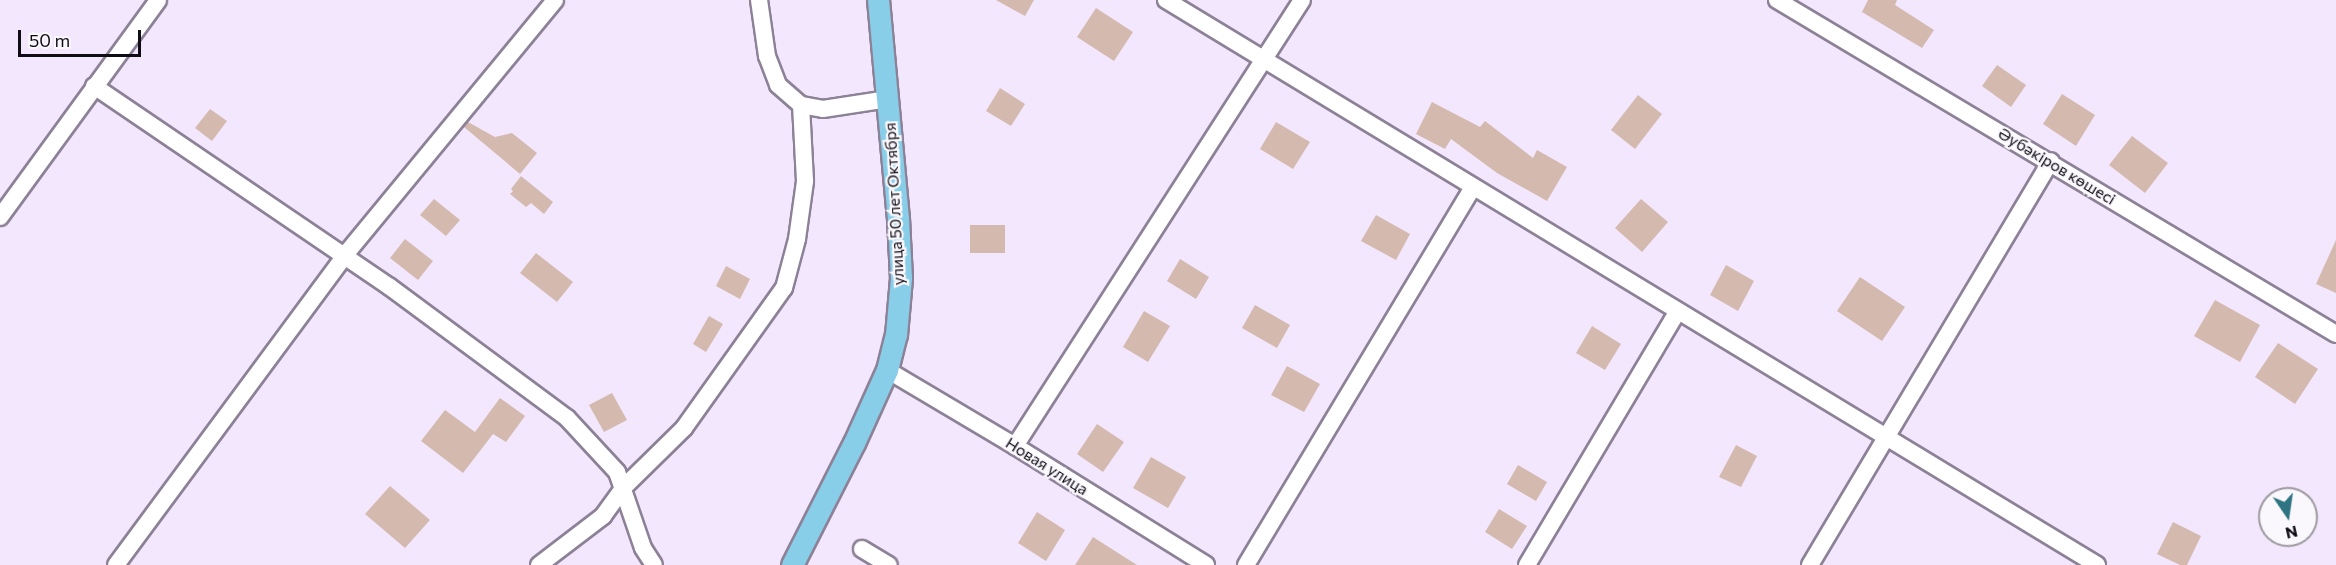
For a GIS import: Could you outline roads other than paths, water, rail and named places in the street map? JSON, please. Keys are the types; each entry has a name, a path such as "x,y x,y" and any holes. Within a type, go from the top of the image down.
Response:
{"main road":[{"name":"улица 50 лет Октября","path":"792,565 854,443 887,370 896,335 901,278 888,99 878,0"}],"street":[{"path":"0,216 158,0"},
{"path":"116,565 345,255 555,0"},
{"path":"759,0 767,56 778,85 801,105 823,109 888,99"},
{"path":"1166,0 2091,564"},
{"path":"1015,446 1302,0"},
{"name":"Әубәкіров көшесі","path":"1777,0 2336,334"},
{"path":"94,86 345,255 567,418 617,472 643,548 654,565"},
{"path":"539,565 603,516 623,488 684,428 784,288 797,239 805,181 801,105"},
{"path":"1810,565 2051,162"},
{"path":"1246,565 1473,187"},
{"path":"1527,565 1678,311"},
{"name":"Новая улица","path":"887,370 1015,446 1206,565"},
{"path":"862,549 889,565"}]}
